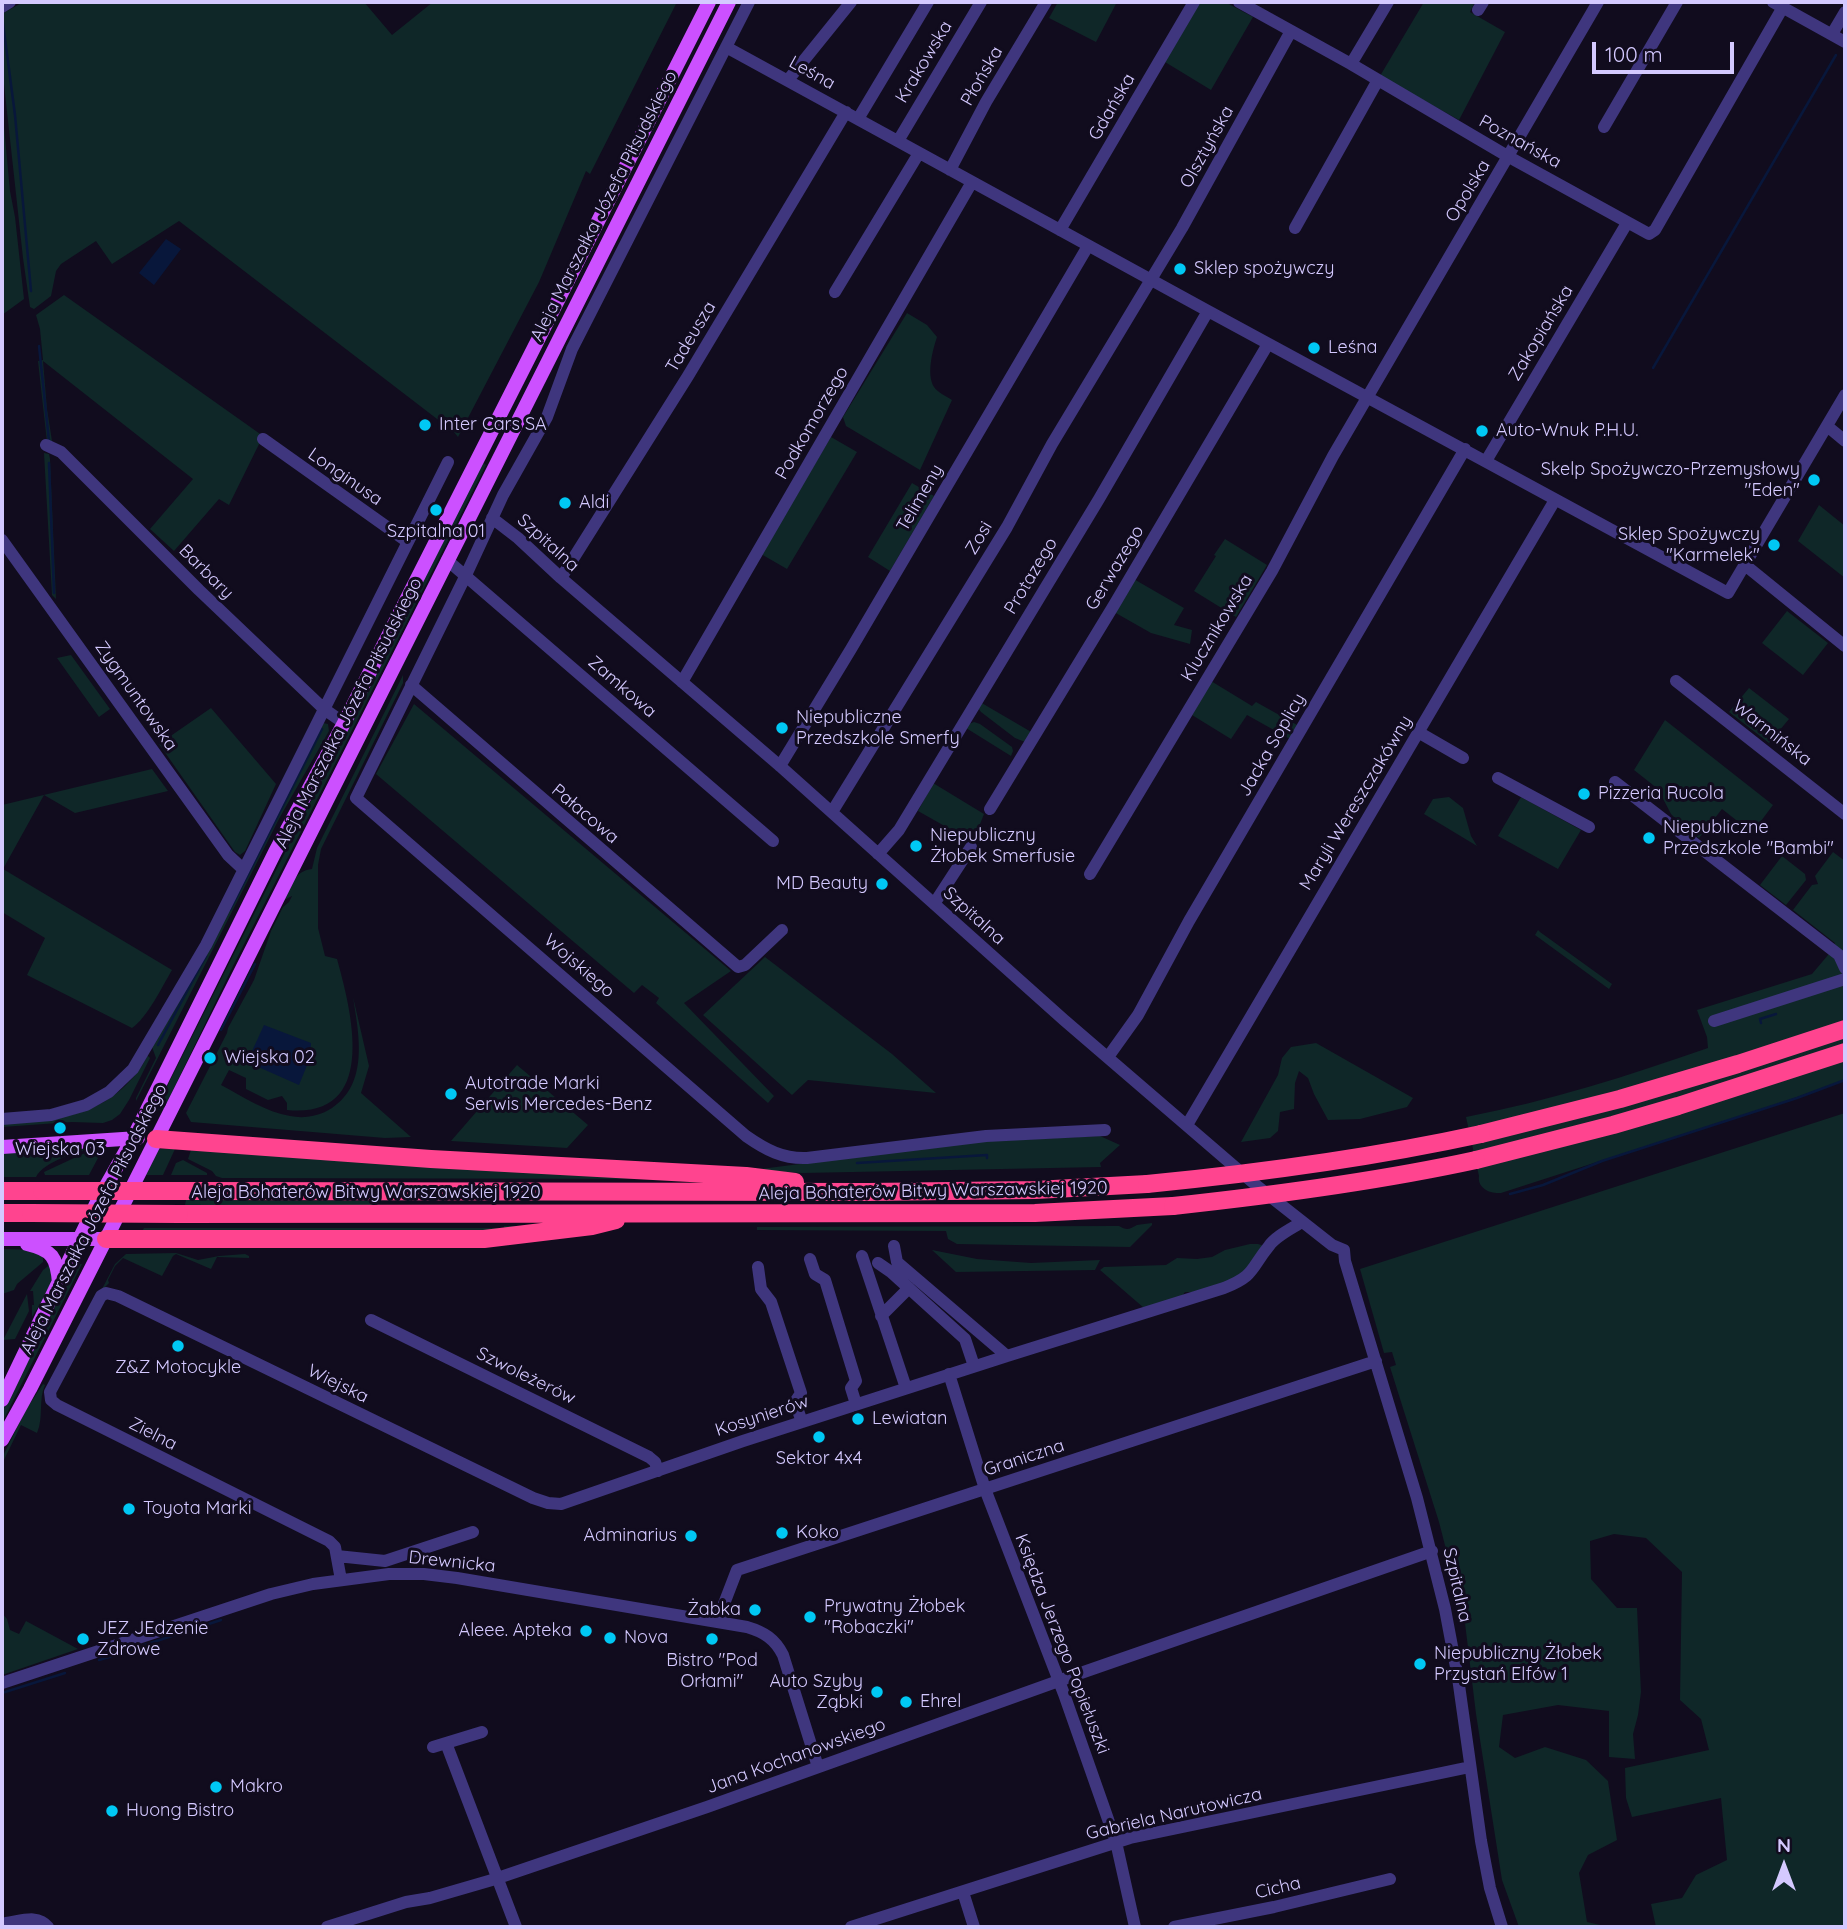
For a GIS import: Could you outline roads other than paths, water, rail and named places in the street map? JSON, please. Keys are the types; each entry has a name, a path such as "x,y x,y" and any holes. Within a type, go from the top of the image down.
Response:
{"highway":[{"name":"Aleja Bohaterów Bitwy Warszawskiej 1920","path":"2,1191 868,1192 1035,1190 1147,1184 1324,1163 1427,1146 1620,1099 1845,1029"},
{"name":"Aleja Bohaterów Bitwy Warszawskiej 1920","path":"2,1213 1035,1213 1173,1206 1326,1188 1476,1160 1678,1106 1845,1052"},
{"path":"156,1139 431,1159 746,1176 868,1192"},
{"path":"106,1239 484,1240 592,1226 640,1214"}],"main road":[{"name":"Aleja Marszałka Józefa Piłsudskiego","path":"2,1400 97,1202 133,1138 275,852 344,723 709,2"},
{"name":"Aleja Marszałka Józefa Piłsudskiego","path":"2,1440 106,1239 729,2"},
{"path":"2,1147 133,1138 156,1139"},
{"path":"3,1239 106,1239"},
{"path":"3,1239 47,1251 54,1259 59,1284"}],"street":[{"path":"2,7 10,2"},
{"path":"411,685 492,518 547,417 572,349 749,2"},
{"path":"788,80 850,2"},
{"path":"858,119 928,2"},
{"name":"Krakowska","path":"898,141 981,2"},
{"name":"Płońska","path":"950,170 986,102 1046,2"},
{"name":"Gdańska","path":"1060,230 1194,2"},
{"name":"Poznańska","path":"1239,2 1650,234 1662,218 1778,4"},
{"path":"1351,64 1388,2"},
{"name":"Opolska","path":"1367,397 1598,2"},
{"path":"1604,127 1676,2"},
{"path":"1778,4 1845,41"},
{"path":"1832,34 1845,12"},
{"name":"Olsztyńska","path":"1152,280 1291,31"},
{"name":"Leśna","path":"726,47 1728,593 1745,565"},
{"path":"1295,228 1378,80"},
{"name":"Tadeusza","path":"561,578 688,376 846,112"},
{"path":"835,292 919,153"},
{"name":"Podkomorzego","path":"682,682 972,182"},
{"name":"Zakopiańska","path":"1486,461 1627,223"},
{"name":"Telimeny","path":"780,766 1088,246"},
{"name":"Zosi","path":"832,812 1007,527 1052,444 1152,280"},
{"name":"Protazego","path":"878,854 899,830 1099,499 1208,311"},
{"name":"Gerwazego","path":"990,809 1268,344"},
{"path":"1845,395 1745,565 1845,646"},
{"name":"Klucznikowska","path":"1090,874 1272,571 1367,397"},
{"path":"1827,426 1845,441"},
{"name":"Longinusa","path":"263,439 408,542"},
{"name":"Barbary","path":"46,445 61,452 199,590 324,709 344,723"},
{"name":"Jacka Soplicy","path":"1108,1057 1138,1015 1196,909 1465,449"},
{"name":"Aleja Marszałka Józefa Piłsudskiego","path":"2,1119 51,1115 78,1108 102,1097 125,1078 145,1051 206,945 448,462"},
{"name":"Maryli Wereszczakówny","path":"1187,1125 1555,500"},
{"name":"Szpitalna","path":"492,518 780,766 1257,1186 1344,1254 1432,1552 1454,1655 1485,1865 1502,1927"},
{"name":"Zygmuntowska","path":"2,540 228,855 243,869"},
{"name":"Zamkowa","path":"447,560 773,841"},
{"name":"Warmińska","path":"1676,681 1845,814"},
{"name":"Wojskiego","path":"411,685 356,798 649,1049 746,1136 763,1147 783,1156 796,1158 986,1136 1105,1130"},
{"name":"Pałacowa","path":"411,685 738,967 745,965 782,930"},
{"path":"1418,732 1463,758"},
{"path":"1498,778 1589,827"},
{"path":"1615,782 1839,955 1845,968"},
{"path":"934,904 971,847"},
{"path":"1714,1021 1845,979"},
{"name":"Kosynierów","path":"561,1504 704,1453 949,1374 972,1360 1007,1356 1235,1284 1252,1272 1270,1244 1302,1222"},
{"path":"894,1246 897,1262 1007,1356"},
{"path":"862,1256 905,1388"},
{"path":"810,1259 815,1274 825,1280 856,1381 851,1388 856,1404"},
{"path":"878,1263 965,1339 972,1360"},
{"path":"758,1267 761,1289 771,1303 801,1393 795,1402 802,1422"},
{"path":"881,1316 909,1288"},
{"name":"Wiejska","path":"101,1296 106,1293 118,1296 533,1498 561,1504"},
{"name":"Zielna","path":"101,1296 50,1392 51,1400 329,1541 335,1547 337,1556"},
{"name":"Szwoleżerów","path":"371,1320 649,1457 655,1462 658,1471"},
{"name":"Graniczna","path":"717,1622 737,1570 1376,1361"},
{"name":"Księdza Jerzego Popiełuszki","path":"949,1374 985,1489 1059,1681 1116,1842 1135,1927"},
{"path":"341,1580 337,1556 386,1561 473,1532"},
{"name":"Jana Kochanowskiego","path":"327,1927 406,1902 430,1898 497,1878 707,1807 1432,1552"},
{"name":"Drewnicka","path":"2,1683 261,1597 305,1585 389,1574 424,1574 485,1582 761,1631 780,1649 818,1766"},
{"path":"433,1747 482,1732"},
{"path":"446,1743 516,1927"},
{"name":"Gabriela Narutowicza","path":"853,1927 1116,1842 1470,1767"},
{"name":"Cicha","path":"1174,1927 1274,1907 1390,1879"},
{"path":"963,1892 974,1927"},
{"path":"4,1923 34,1919 40,1920 48,1927"},
{"path":"4,1923 24,1927"}],"water":[{"path":"166,239 181,249 154,285 139,273"},
{"path":"264,1025 311,1043 310,1058 299,1085 247,1062"}],"waterway":[{"path":"2,16 15,115 31,291"},
{"path":"1653,368 1836,55"},
{"path":"39,346 49,441"},
{"path":"49,463 54,593"},
{"path":"230,910 322,729"},
{"path":"158,1045 206,956"},
{"path":"221,1030 255,964"},
{"path":"1761,1023 1760,1019 1776,1014"},
{"path":"1510,1194 1543,1185 1602,1161 1845,1080"},
{"path":"857,1163 987,1155 987,1158"},
{"path":"126,1651 221,1620"},
{"path":"99,1660 113,1656"},
{"path":"2,1693 65,1673"}],"place":[{"name":"Sklep spożywczy","path":"1180,269"},
{"name":"Leśna","path":"1314,348"},
{"name":"Inter Cars SA","path":"425,425"},
{"name":"Auto-Wnuk P.H.U.","path":"1482,431"},
{"name":"Skelp Spożywczo-Przemysłowy \"Eden\"","path":"1814,480"},
{"name":"Aldi","path":"565,503"},
{"name":"Szpitalna 01","path":"436,510"},
{"name":"Sklep Spożywczy \"Karmelek\"","path":"1774,545"},
{"name":"Niepubliczne Przedszkole Smerfy","path":"782,728"},
{"name":"Pizzeria Rucola","path":"1584,794"},
{"name":"Niepubliczne Przedszkole \"Bambi\"","path":"1649,838"},
{"name":"Niepubliczny Żłobek Smerfusie","path":"916,846"},
{"name":"MD Beauty","path":"882,884"},
{"name":"Wiejska 02","path":"210,1058"},
{"name":"Autotrade Marki Serwis Mercedes-Benz","path":"451,1094"},
{"name":"Wiejska 03","path":"60,1128"},
{"name":"Z&Z Motocykle","path":"178,1346"},
{"name":"Lewiatan","path":"858,1419"},
{"name":"Sektor 4x4","path":"819,1437"},
{"name":"Toyota Marki","path":"129,1509"},
{"name":"Koko","path":"782,1533"},
{"name":"Adminarius","path":"691,1536"},
{"name":"Żabka","path":"755,1610"},
{"name":"Prywatny Żłobek \"Robaczki\"","path":"810,1617"},
{"name":"Aleee. Apteka","path":"586,1631"},
{"name":"Nova","path":"610,1638"},
{"name":"JEZ JEdzenie Zdrowe","path":"83,1639"},
{"name":"Bistro \"Pod Orłami\"","path":"712,1639"},
{"name":"Niepubliczny Żłobek Przystań Elfów 1","path":"1420,1664"},
{"name":"Auto Szyby Ząbki","path":"877,1692"},
{"name":"Ehrel","path":"906,1702"},
{"name":"Makro","path":"216,1787"},
{"name":"Huong Bistro","path":"112,1811"}]}
